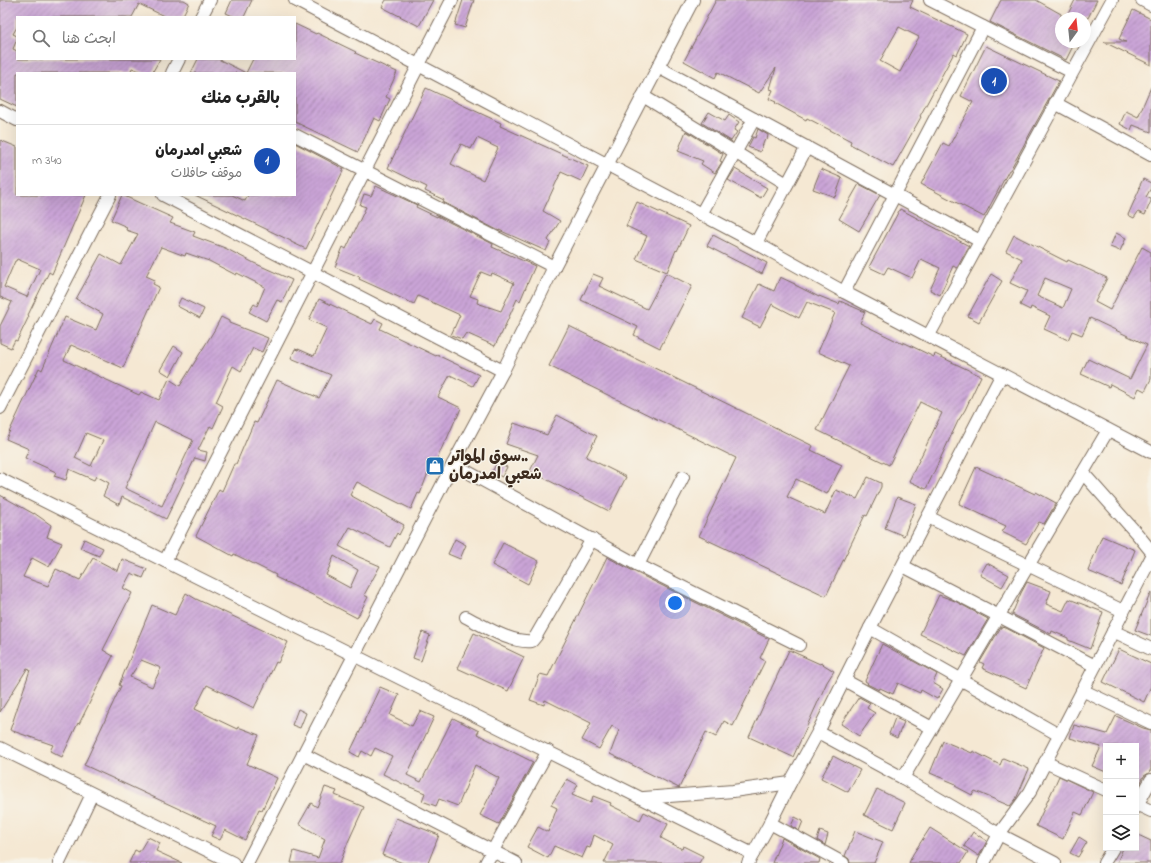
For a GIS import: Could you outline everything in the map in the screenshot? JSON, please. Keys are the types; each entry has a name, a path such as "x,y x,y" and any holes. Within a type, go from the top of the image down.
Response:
{"street":[{"path":"202,16 210,0"},
{"path":"295,0 756,243 844,292 1150,451"},
{"path":"165,561 452,0"},
{"path":"247,863 453,464 503,371 554,268 693,0"},
{"path":"930,0 1072,72"},
{"path":"929,336 1112,0"},
{"path":"1142,0 1151,5"},
{"path":"844,292 983,27"},
{"path":"172,72 178,60"},
{"path":"658,68 980,241"},
{"path":"643,96 788,184"},
{"path":"1055,103 1151,155"},
{"path":"0,111 16,119"},
{"path":"700,214 754,119"},
{"path":"296,136 554,268"},
{"path":"756,243 807,147"},
{"path":"0,408 109,196"},
{"path":"165,196 503,371"},
{"path":"0,479 642,798 750,858 818,732 870,628 1002,374"},
{"path":"903,778 1108,430"},
{"path":"453,464 638,565 799,645"},
{"path":"1082,473 1151,551"},
{"path":"638,565 683,477"},
{"path":"928,517 1124,611"},
{"path":"466,617 511,639 527,642 532,641 592,539"},
{"path":"984,863 999,834 1030,792 1151,558"},
{"path":"903,566 1095,666"},
{"path":"870,628 1059,735"},
{"path":"1113,631 1151,649"},
{"path":"844,680 932,728"},
{"path":"1082,690 1151,723"},
{"path":"818,732 903,778 999,834 1055,863"},
{"path":"0,748 232,863"},
{"path":"486,863 548,751"},
{"path":"303,754 516,863"},
{"path":"1045,762 1103,789"},
{"path":"1139,800 1151,780"},
{"path":"642,798 733,791 790,783"},
{"path":"59,863 92,794"},
{"path":"1139,806 1151,811"},
{"path":"770,823 843,863"},
{"path":"1104,863 1111,851"}],"building":[{"path":"0,0 184,0 189,3 182,16 164,16 139,4 133,16 16,16 16,29 13,34 16,36 16,42 13,49 16,50 16,60 159,60 153,72 142,72 132,68 130,72 16,72 16,107 0,99"},
{"path":"232,0 252,0 244,16 233,16 226,13"},
{"path":"386,0 433,0 419,26 382,7"},
{"path":"463,0 474,0 465,28 455,25"},
{"path":"716,0 913,0 910,7 967,34 957,55 954,53 893,167 850,144 851,141 807,118 806,120 769,99 773,90 770,89 776,68 759,93 718,72 715,78 684,61","holes":["899,27 919,37 900,72 880,61"]},
{"path":"1001,0 1036,0 1057,12 1055,12 1055,48 1072,48 1066,60 990,22"},
{"path":"1075,0 1097,0 1091,12 1069,12"},
{"path":"1133,10 1151,19 1151,65 1104,42 1126,42 1119,39"},
{"path":"296,24 316,34 317,33 356,52 355,53 397,72 386,97 390,99 380,121 374,118 358,152 296,122 296,72 246,72 252,60 296,60"},
{"path":"986,46 1059,81 984,217 921,184 943,143 949,146 973,102 961,96"},
{"path":"198,60 220,60 244,72 192,72"},
{"path":"1151,87 1151,132 1133,125 1131,130 1120,124 1126,111 1138,117"},
{"path":"426,88 501,123 500,126 588,166 581,181 561,172 543,211 560,221 548,240 550,242 546,251 499,231 443,202 444,200 425,191 427,187 388,168","holes":["477,138 498,148 483,180 451,164 461,144 471,149"]},
{"path":"709,112 725,121 729,115 739,122 734,130 737,132 731,141 702,123"},
{"path":"758,129 768,135 767,140 765,139 760,152 748,147 753,137 755,138"},
{"path":"686,131 723,154 720,161 722,162 715,173 701,164 703,161 678,151"},
{"path":"0,140 16,147 16,196 86,196 52,274 49,272 17,341 15,340 11,348 0,343 0,326 12,302 0,297","holes":["17,259 40,269 27,297 4,287"]},
{"path":"296,144 344,169 306,249 197,196 234,196 245,201 248,196 296,196"},
{"path":"735,169 767,188 761,198 728,180"},
{"path":"821,169 842,178 835,197 813,189"},
{"path":"1143,179 1151,183 1151,188 1146,197 1151,199 1151,201 1145,215 1138,212 1134,218 1128,215"},
{"path":"859,184 880,195 859,231 839,219"},
{"path":"376,186 493,244 492,247 535,266 520,301 517,299 495,346 466,333 462,339 451,335 460,315 418,296 414,304 359,279 360,277 335,267 343,247 346,249 366,207 360,205 364,194 371,196","holes":["481,272 491,276 492,273 514,283 501,311 477,303 478,299 470,296"]},
{"path":"122,196 173,218 170,223 195,232 193,236 225,248 292,280 282,302 277,300 266,321 249,312 254,304 257,306 265,287 237,273 236,275 209,261 186,253 185,256 161,247 146,276 155,280 153,284 159,287 123,368 71,345 64,360 139,395 141,392 159,400 169,379 180,386 221,317 229,321 229,323 268,338 262,352 253,348 241,371 233,366 216,402 223,406 213,428 210,426 198,450 207,452 205,461 195,458 166,519 122,497 119,505 103,496 109,483 96,476 94,480 69,469 66,480 54,476 56,472 25,458 29,449 6,439 39,368 42,370 65,317 96,330 103,314 76,299 101,254 121,265 138,234 126,230 127,227 111,220","holes":["155,422 193,440 162,506 125,488","86,433 103,440 91,466 75,458"]},
{"path":"637,202 689,226 677,251 676,250 667,272 636,259 647,236 626,226"},
{"path":"900,209 969,246 957,268 953,266 940,295 930,290 940,268 921,259 912,278 888,267 884,274 869,267"},
{"path":"1116,233 1126,238 1120,251 1110,247"},
{"path":"713,235 767,263 762,274 707,246"},
{"path":"1014,235 1067,262 1068,260 1107,278 1095,302 1110,310 1142,247 1151,252 1151,379 1145,391 1139,388 1135,397 1110,384 1109,387 1081,374 1088,359 1130,379 1147,345 1090,318 1082,335 1072,331 1068,340 1044,329 1050,316 1031,307 1030,310 1020,305 1027,291 1010,283 1022,259 1006,251","holes":["1045,278 1071,289 1063,308 1037,296"]},
{"path":"666,273 692,286 660,348 634,335 638,327 581,300 593,274 603,278 599,286 647,309"},
{"path":"991,274 1002,281 979,322 968,316"},
{"path":"780,277 819,297 839,304 840,301 865,312 860,323 903,344 903,342 934,357 935,354 981,376 926,489 909,481 942,413 920,402 889,465 817,430 849,366 818,352 835,313 807,302 799,318 772,304 760,327 742,318 759,284 774,291"},
{"path":"181,298 204,309 200,318 177,306"},
{"path":"319,299 372,324 375,319 383,323 380,329 479,375 473,386 450,375 438,397 461,408 430,474 428,473 420,494 418,493 411,509 357,482 350,495 404,525 399,535 397,533 390,547 350,527 339,546 380,566 364,595 368,597 357,618 275,577 276,575 234,554 233,556 196,536 219,489 222,491 234,464 236,464 254,422 257,423 277,380 319,398 331,375 291,358 295,349 314,356 327,328 309,320","holes":["334,556 358,570 350,588 326,575"]},
{"path":"569,326 813,446 811,450 842,465 827,494 796,479 787,497 825,514 836,490 857,499 868,477 881,483 881,487 867,516 865,515 826,596 699,536 736,458 549,366"},
{"path":"174,346 183,352 170,376 160,370"},
{"path":"557,415 597,436 586,457 626,477 609,511 530,471 538,455 506,444 514,423 547,435"},
{"path":"497,462 507,467 502,477 492,472"},
{"path":"976,467 1035,494 1036,492 1056,503 1044,524 1039,522 1026,544 1002,532 1006,526 959,504"},
{"path":"0,495 34,513 51,525 47,537 62,543 49,567 32,558 23,577 48,586 56,569 80,580 93,558 118,571 122,559 147,569 143,578 131,573 123,588 132,593 103,650 113,656 62,757 50,751 53,745 10,730 30,670 27,669 0,712"},
{"path":"897,497 916,504 904,536 885,528"},
{"path":"1102,536 1135,550 1121,585 1088,571"},
{"path":"84,539 103,548 99,556 80,548"},
{"path":"455,539 466,545 460,559 448,554"},
{"path":"503,543 539,561 528,584 492,565"},
{"path":"607,557 769,639 760,658 765,661 733,726 724,721 716,737 706,732 679,788 610,754 619,730 612,726 599,749 582,740 591,723 545,700 544,705 530,700 540,674 548,676"},
{"path":"987,563 1009,575 1002,587 980,575"},
{"path":"1027,582 1051,591 1046,604 1063,611 1069,599 1103,612 1090,649 1068,640 1068,638 1052,631 1051,634 1012,614"},
{"path":"1151,592 1151,636 1135,630"},
{"path":"186,593 288,642 278,663 276,662 254,708 207,685 195,709 237,729 238,727 259,735 247,764 277,778 262,810 259,809 245,840 225,830 220,840 211,836 216,826 84,765 121,686 119,685 152,605 175,615","holes":["141,660 161,668 152,687 130,677"]},
{"path":"939,595 955,601 988,619 966,656 920,634"},
{"path":"1001,627 1006,628 1044,648 1026,688 982,668 984,664 980,662"},
{"path":"422,632 430,635 421,661 413,658"},
{"path":"474,633 524,657 508,691 457,668"},
{"path":"882,644 937,674 933,683 943,689 937,699 921,690 920,693 898,683 893,694 880,688 879,690 867,684 868,683 865,681"},
{"path":"1119,649 1151,664 1151,686 1144,702 1103,682"},
{"path":"789,650 820,664 821,663 834,671 827,682 793,757 749,737"},
{"path":"380,687 399,695 390,715 412,726 420,711 434,717 407,775 421,782 453,718 479,731 477,734 533,762 499,824 480,815 499,778 475,765 458,806 439,799 436,806 422,801 425,793 383,774 392,756 375,748 371,756 362,751 359,757 350,752"},
{"path":"859,697 870,703 867,708 875,713 859,736 841,724"},
{"path":"298,709 306,713 300,728 292,725"},
{"path":"1116,716 1151,730 1151,769 1149,773 1144,776 1139,786 1139,743 1103,743 1103,771 1092,766 1101,747 1070,738 1074,725 1107,734"},
{"path":"895,718 904,722 897,738 889,734"},
{"path":"943,741 972,753 973,751 1000,765 1003,758 1029,769 1016,799 1010,806 975,791 972,795 955,786 956,784 930,773"},
{"path":"833,756 860,770 848,792 821,778"},
{"path":"1059,776 1093,792 1082,815 1075,812 1063,839 1036,826"},
{"path":"567,779 578,785 572,795 591,803 593,796 611,803 610,805 640,820 644,812 668,824 661,838 682,849 683,846 703,856 699,863 604,863 613,845 594,835 590,848 587,847 582,858 554,846 548,858 527,847 538,827 548,832 557,808 551,805"},
{"path":"325,787 337,791 335,795 364,807 340,863 291,863 294,851 318,858 325,839 299,824 311,803 317,807"},
{"path":"877,789 905,803 893,829 864,815"},
{"path":"795,817 803,821 799,831 791,826"},
{"path":"396,818 439,835 428,863 403,863 382,855"},
{"path":"930,828 968,852 961,863 909,863 913,854"},
{"path":"820,831 828,834 825,845 817,840"},
{"path":"855,831 883,842 874,863 850,863 849,859 845,856"},
{"path":"973,832 987,841 979,856 964,846"},
{"path":"1139,835 1151,841 1151,863 1117,863 1122,851 1139,851"},
{"path":"148,837 160,843 156,851 182,863 129,863 135,850 139,852"},
{"path":"1079,837 1087,842 1078,857 1070,853"},
{"path":"782,838 820,859 819,863 772,863"}],"place":[{"name":"شعبي امدرمان","path":"994,81"},
{"name":"سوق المواتر.. شعبي امدرمان","path":"435,466"}]}
